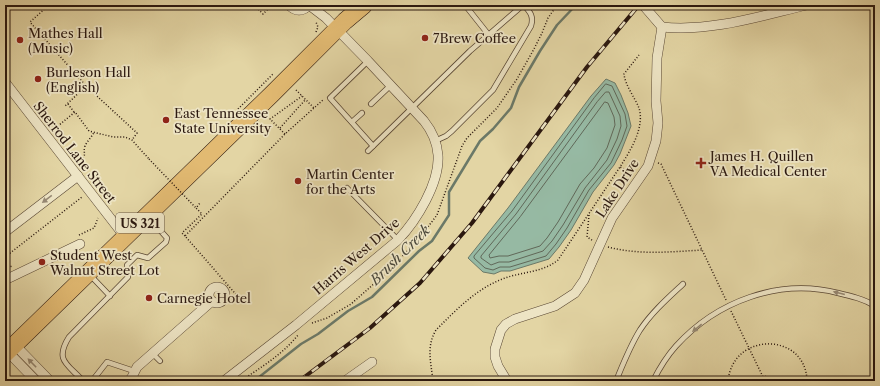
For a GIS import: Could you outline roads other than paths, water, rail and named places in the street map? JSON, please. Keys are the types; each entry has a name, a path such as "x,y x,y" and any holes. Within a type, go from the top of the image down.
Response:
{"highway":[{"name":"US 321","path":"9,350 125,237 141,213 364,5"}],"street":[{"path":"289,5 293,9 300,11 304,10 309,5"},
{"name":"Harris West Drive","path":"224,381 296,325 398,240 410,228 419,213 438,166 438,155 432,131 424,121 326,18 309,5"},
{"path":"643,5 662,27 681,29 731,23 807,5"},
{"name":"Lake Drive","path":"506,381 498,366 494,349 501,330 506,324 515,319 556,306 575,294 584,280 612,218 648,166 656,141 658,123 656,101 657,58 662,27"},
{"name":"Sherrod Lane Street","path":"5,82 125,237"},
{"path":"5,232 78,176"},
{"path":"5,280 80,244"},
{"path":"133,378 137,367 212,300"},
{"path":"9,350 36,381"},
{"path":"9,350 50,381"},
{"path":"344,381 372,362"}],"lane":[{"path":"465,5 488,34"},
{"path":"368,151 488,34 524,5 532,15 531,26 493,90 452,131 446,136 435,141"},
{"path":"368,61 330,98 373,146"},
{"path":"371,104 391,85"},
{"path":"352,122 362,113"},
{"path":"348,188 398,240"},
{"path":"83,381 63,360 62,355 64,344 69,337 128,277 127,265 137,255 148,258 166,242 167,238 141,213"},
{"path":"88,273 110,296"},
{"path":"616,381 627,352 640,330 659,307 683,284"},
{"path":"653,381 661,366 676,346 705,321 729,306 758,294 785,288 827,290 867,302 875,306"},
{"path":"152,353 160,362"},
{"path":"92,381 107,362 133,378"}],"water":[{"path":"606,79 615,83 628,113 631,126 614,165 593,192 571,230 549,259 510,271 501,271 494,274 483,272 468,258 508,208 591,96"}],"waterway":[{"name":"Brush Creek","path":"254,381 301,344 318,334 348,311 372,297 419,251 432,241 449,215 449,192 480,141 493,129 511,108 519,87 540,51 557,25 576,5"}],"railway":[{"path":"299,381 370,328 420,283 472,223 587,67 639,5"}],"place":[{"name":"7Brew Coffee","path":"425,38"},
{"name":"Mathes Hall (Music)","path":"20,40"},
{"name":"Burleson Hall (English)","path":"38,79"},
{"name":"East Tennessee State University","path":"166,120"},
{"name":"James H. Quillen VA Medical Center","path":"701,163"},
{"name":"Martin Center for the Arts","path":"298,181"},
{"name":"Student West Walnut Street Lot","path":"42,262"},
{"name":"Carnegie Hotel","path":"149,298"}]}
